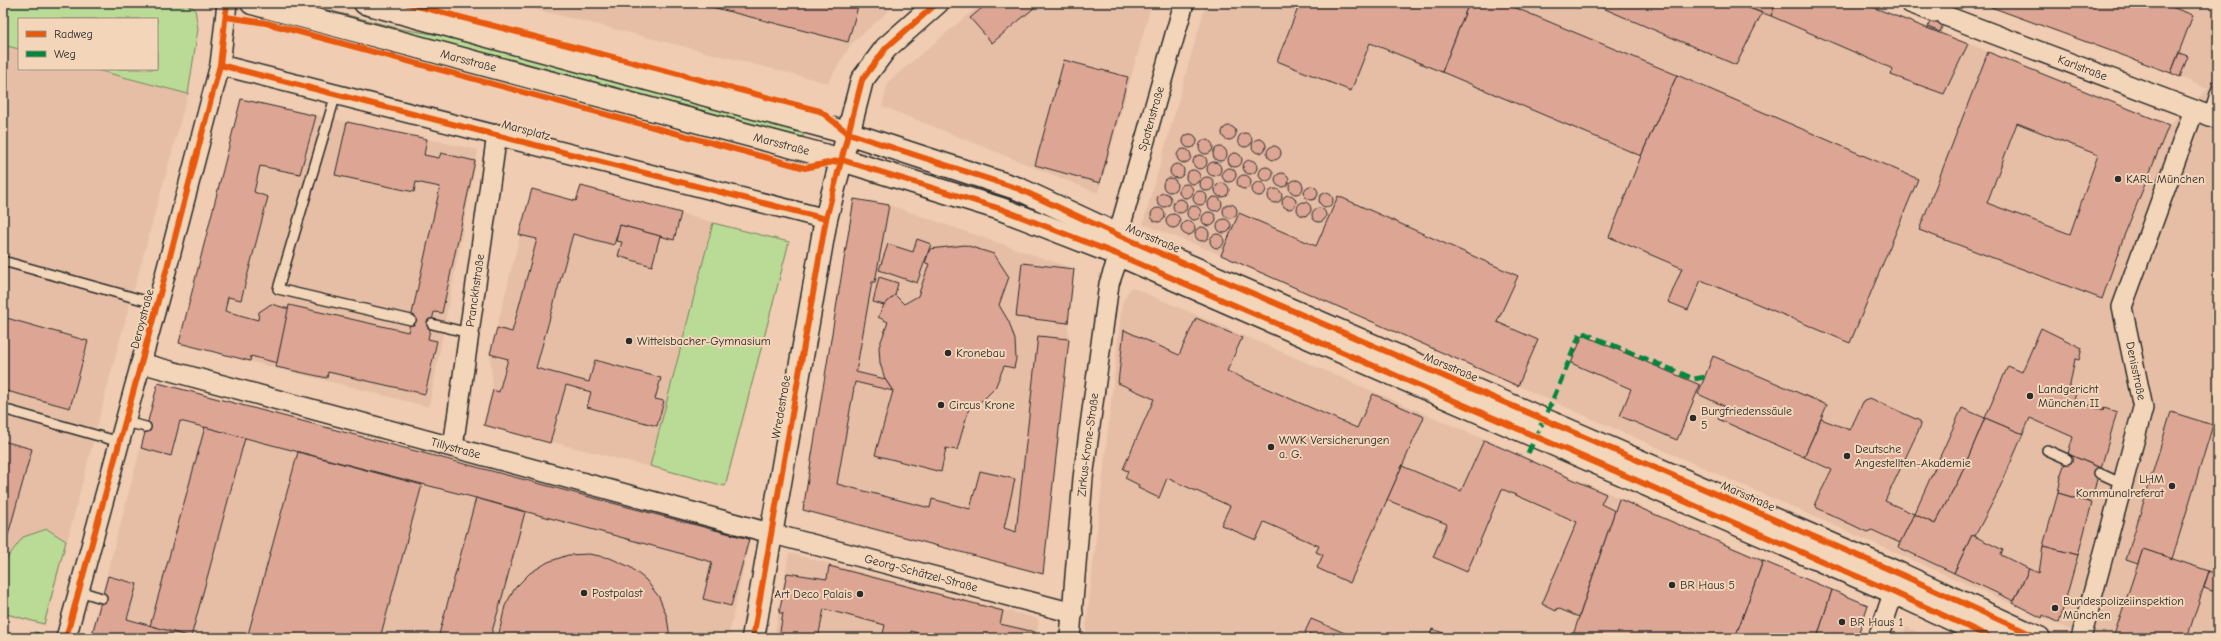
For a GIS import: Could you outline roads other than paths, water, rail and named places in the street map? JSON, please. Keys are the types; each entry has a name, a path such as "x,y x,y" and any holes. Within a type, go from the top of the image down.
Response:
{"main road":[{"name":"Marsstraße","path":"252,3 842,160 1118,245"},
{"name":"Marsstraße","path":"365,3 848,133 1020,189 1118,245 1897,583 2039,638"},
{"name":"Wredestraße","path":"753,638 770,533 826,219 862,80 886,48 937,3"},
{"name":"Marsstraße","path":"1897,583 1992,638"}],"street":[{"name":"Deroystraße","path":"66,638 142,363 220,65 227,3"},
{"name":"Spatenstraße","path":"1118,245 1184,3"},
{"name":"Karlstraße","path":"1910,3 2207,115"},
{"name":"Marsplatz","path":"220,65 497,134 826,219"},
{"name":"Denisstraße","path":"2081,638 2144,408 2122,307 2207,115"},
{"name":"Pranckhstraße","path":"452,454 497,134"},
{"name":"Zirkus-Krone-Straße","path":"1070,638 1083,478 1109,284 1118,245"},
{"name":"Tillystraße","path":"142,363 452,454 770,533"},
{"name":"Georg-Schätzel-Straße","path":"770,533 1073,613"},
{"path":"1878,638 1897,583"}],"lane":[{"path":"2207,115 2218,85"},
{"path":"336,94 278,289 411,320"},
{"path":"3,261 157,304"},
{"path":"432,324 469,333"},
{"path":"3,409 120,442"},
{"path":"126,422 146,427"},
{"path":"2047,450 2067,459"},
{"path":"2099,473 2123,484"},
{"path":"79,591 102,598"}],"place":[{"name":"KARL München","path":"2118,179"},
{"name":"Wittelsbacher-Gymnasium","path":"629,341"},
{"name":"Kronebau","path":"948,353"},
{"name":"Landgericht München II","path":"2030,396"},
{"name":"Circus Krone","path":"941,405"},
{"name":"Burgfriedenssäule 5","path":"1693,418"},
{"name":"WWK Versicherungen a. G.","path":"1271,447"},
{"name":"Deutsche Angestellten-Akademie","path":"1847,456"},
{"name":"LHM Kommunalreferat","path":"2172,486"},
{"name":"BR Haus 5","path":"1672,585"},
{"name":"Postpalast","path":"584,593"},
{"name":"Art Deco Palais","path":"860,594"},
{"name":"Bundespolizeiinspektion München","path":"2055,608"},
{"name":"BR Haus 1","path":"1842,622"}]}
